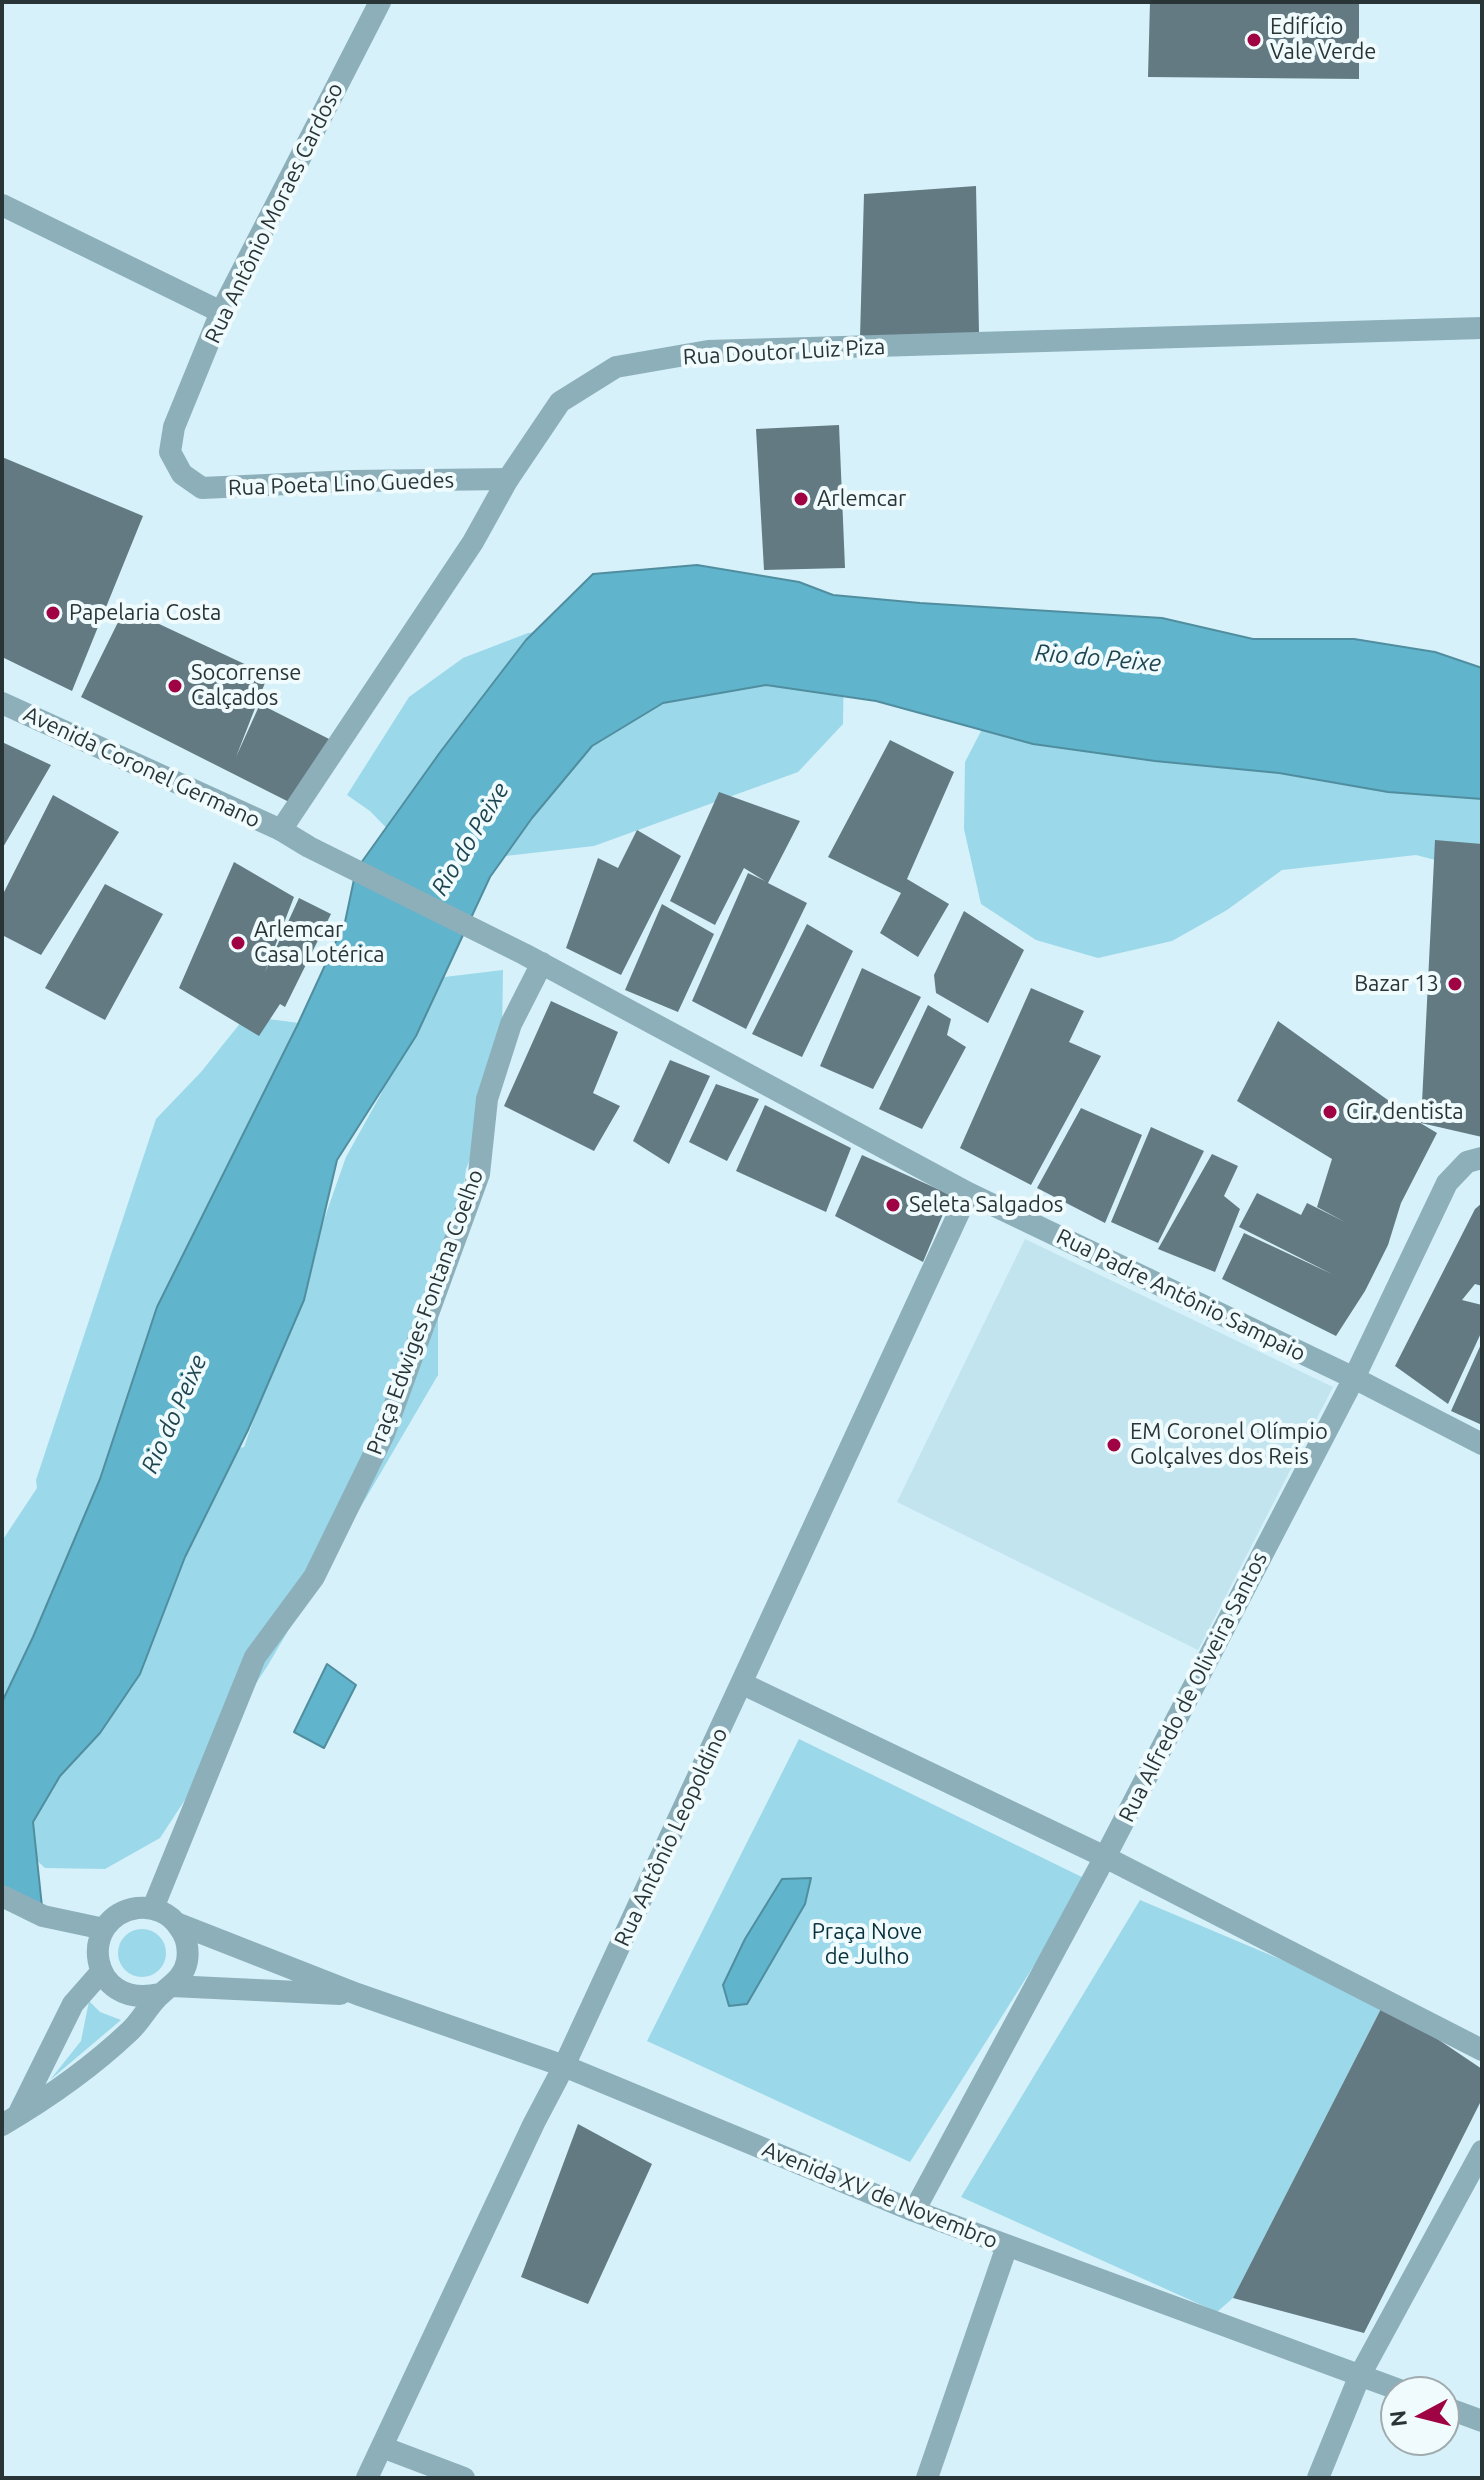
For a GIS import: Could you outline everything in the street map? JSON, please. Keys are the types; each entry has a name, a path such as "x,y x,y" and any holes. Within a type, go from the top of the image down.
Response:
{"street":[{"name":"Rua Antônio Moraes Cardoso","path":"174,427 221,312 380,2"},
{"path":"2,205 221,312"},
{"name":"Rua Doutor Luiz Piza","path":"281,830 473,542 508,479 560,402 616,367 708,351 1482,328"},
{"name":"Rua Poeta Lino Guedes","path":"174,427 170,452 182,474 202,488 352,481 508,479"},
{"name":"Avenida Coronel Germano","path":"2,703 281,830 309,847"},
{"name":"Rua Padre Antônio Sampaio","path":"309,847 533,959 968,1193 1354,1378 1482,1444"},
{"name":"Praça Edwiges Fontana Coelho","path":"153,1908 255,1657 314,1577 384,1434 479,1174 487,1099 533,959"},
{"name":"Rua Alfredo de Oliveira Santos","path":"914,2211 1105,1857 1354,1378 1447,1183 1475,1160"},
{"name":"Rua Antônio Leopoldino","path":"367,2478 743,1684 968,1193"},
{"path":"743,1684 1105,1857 1482,2050"},
{"path":"2,1896 43,1916 104,1929"},
{"path":"10,2121 67,2085 132,2029 181,1975 187,1962 187,1948 184,1935 176,1923 153,1908 138,1907 125,1911 104,1929 98,1957 102,1971 120,1991 133,1996 147,1997 166,1990"},
{"name":"Avenida XV de Novembro","path":"176,1923 357,1994 564,2066 914,2211 1380,2383"},
{"path":"10,2121 73,2004 102,1971"},
{"name":"Avenida XV de Novembro","path":"166,1990 357,1994"},
{"path":"1318,2478 1360,2375 1482,2151"},
{"path":"927,2478 1007,2246"},
{"path":"1460,2413 1482,2421"},
{"path":"382,2447 464,2478"}],"shaded area":[{"name":"EM Coronel Olímpio Golçalves dos Reis","path":"1025,1239 1333,1387 1198,1650 897,1502"}],"green space":[{"path":"728,611 844,657 843,724 798,772 594,846 461,861 400,842 370,811 347,795 409,697 463,658 528,633"},
{"path":"993,708 1482,745 1482,872 1416,855 1282,870 1227,910 1172,941 1098,958 1036,940 981,904 964,829 965,762"},
{"path":"503,970 502,1038 492,1107 466,1169 457,1238 438,1299 438,1375 268,1665 160,1838 105,1869 45,1868 16,1841 235,1449 244,1447 346,1157 381,1094 400,1033 436,978"},
{"path":"246,1016 314,1025 2,1725 2,1541 37,1488 36,1480 156,1119 201,1072"},
{"name":"Praça Nove de Julho","path":"799,1739 1088,1880 910,2162 647,2041"},
{"path":"1140,1900 1384,2003 1233,2298 1217,2312 961,2197"},
{"path":"142,1929 159,1936 166,1953 159,1970 142,1977 125,1970 118,1953 125,1936"},
{"path":"89,2001 100,2012 121,2020 50,2080 81,2041"}],"water":[{"name":"Rio do Peixe","path":"697,565 799,582 833,595 1162,618 1253,639 1354,639 1435,652 1482,668 1482,799 1388,792 1279,773 1155,761 1033,744 876,701 766,685 663,703 592,746 532,818 490,877 416,1036 337,1160 304,1300 248,1430 185,1557 140,1674 100,1733 60,1776 33,1822 43,1916 2,1896 2,1702 100,1479 157,1307 297,1026 345,922 356,870 526,640 593,574"},
{"path":"327,1664 356,1685 324,1748 294,1732"},
{"path":"811,1878 805,1904 747,2004 729,2006 723,1985 745,1939 782,1879"}],"building":[{"name":"Edifício Vale Verde","path":"1150,2 1359,2 1359,79 1148,77"},
{"path":"976,186 979,333 860,337 864,194"},
{"name":"Arlemcar","path":"839,425 845,568 764,570 756,429"},
{"name":"Papelaria Costa","path":"2,457 143,516 72,691 2,657"},
{"name":"Socorrense Calçados","path":"125,608 268,675 236,757 260,704 339,744 291,803 81,697"},
{"path":"890,740 954,772 907,879 949,904 918,957 880,933 901,893 828,857"},
{"path":"2,742 51,765 2,849"},
{"path":"719,792 800,821 768,883 807,903 746,1029 692,1001 748,873 765,881 744,868 715,925 670,901"},
{"path":"53,795 119,832 41,955 2,935 2,896"},
{"path":"637,830 681,856 621,975 566,948 598,858 618,868"},
{"name":"Bazar 13","path":"1435,840 1482,844 1482,1137 1421,1123"},
{"name":"Arlemcar Casa Lotérica","path":"234,862 294,897 265,972 299,898 331,914 285,1007 280,1004 259,1036 179,988"},
{"path":"105,884 163,914 105,1020 45,988"},
{"path":"662,904 714,934 678,1012 625,990"},
{"path":"964,911 1024,950 988,1023 936,993 934,975"},
{"path":"807,924 853,951 802,1057 752,1034"},
{"path":"862,968 921,997 873,1089 820,1066"},
{"path":"1031,988 1084,1011 1069,1042 1101,1056 1031,1185 960,1148"},
{"path":"551,1001 618,1032 593,1093 620,1106 594,1151 504,1106"},
{"path":"928,1005 951,1019 947,1035 966,1047 922,1129 879,1109"},
{"path":"1278,1021 1437,1133 1401,1203 1388,1245 1365,1291 1336,1336 1222,1279 1244,1233 1332,1274 1239,1227 1257,1193 1301,1215 1307,1203 1345,1222 1317,1207 1332,1159 1237,1101"},
{"path":"670,1060 710,1076 669,1164 633,1141"},
{"path":"716,1084 759,1099 727,1161 689,1142"},
{"path":"765,1105 851,1148 826,1212 736,1171"},
{"path":"1081,1108 1142,1135 1105,1223 1037,1188"},
{"path":"1151,1127 1204,1151 1158,1243 1111,1222"},
{"path":"1212,1154 1238,1166 1224,1196 1240,1209 1215,1272 1158,1249"},
{"name":"Seleta Salgados","path":"862,1155 951,1195 923,1262 835,1216"},
{"path":"1482,1203 1482,1286 1475,1284 1462,1300 1482,1305 1482,1331 1448,1404 1395,1366 1475,1209"},
{"path":"1482,1342 1482,1425 1451,1411"},
{"path":"1384,2003 1482,2069 1482,2099 1364,2333 1233,2298"},
{"path":"578,2124 652,2164 588,2304 521,2277"}],"place":[{"name":"Edifício Vale Verde","path":"1254,40"},
{"name":"Arlemcar","path":"801,499"},
{"name":"Papelaria Costa","path":"53,613"},
{"name":"Socorrense Calçados","path":"175,686"},
{"name":"Arlemcar Casa Lotérica","path":"238,943"},
{"name":"Bazar 13","path":"1455,984"},
{"name":"Cir. dentista","path":"1330,1112"},
{"name":"Seleta Salgados","path":"893,1205"},
{"name":"EM Coronel Olímpio Golçalves dos Reis","path":"1114,1445"}]}
